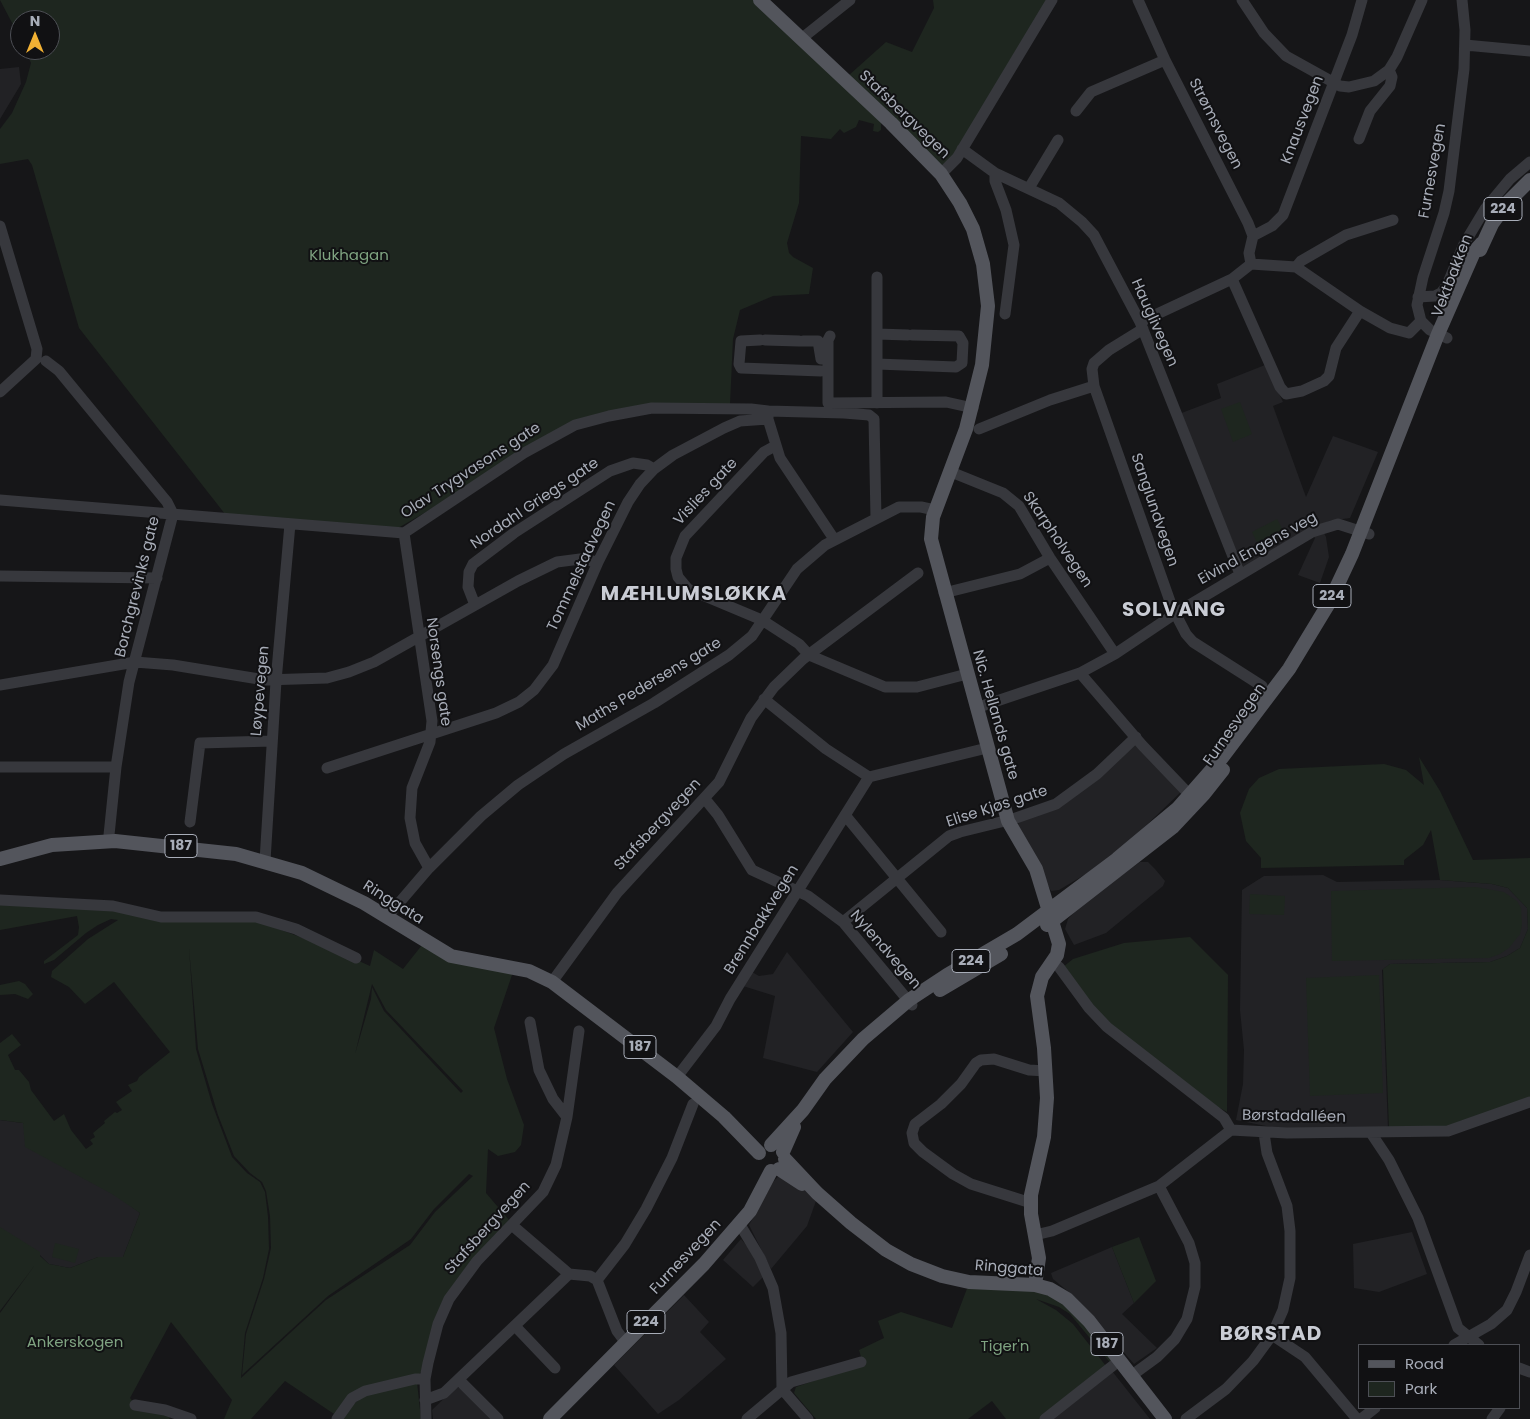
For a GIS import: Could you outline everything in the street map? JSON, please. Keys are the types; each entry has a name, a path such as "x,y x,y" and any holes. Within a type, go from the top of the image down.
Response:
{"main road":[{"name":"Stafsbergvegen","path":"760,0 917,148 941,174 960,203 973,229 985,277 988,306 986,344 973,408 951,472 935,510"},
{"name":"Vektbakken","path":"1443,336 1479,255 1482,243 1508,202 1530,180"},
{"name":"Furnesvegen","path":"766,1148 803,1110 842,1060 863,1039 911,1002 976,970 1052,917 1173,827 1204,794 1337,606 1443,336"},
{"name":"Nic. Hellands gate","path":"935,510 931,540 966,674 1008,821 1036,869 1052,917 1059,948 1054,961 1042,977 1037,996 1046,1071 1045,1126 1030,1203 1039,1262 1035,1284"},
{"name":"Ringgata","path":"0,859 37,848 68,842 115,841 211,850 265,861 323,882 451,956 529,972 552,982 677,1077 724,1117 766,1148 778,1146 776,1164 817,1193 886,1250 921,1269 969,1282 1035,1284 1050,1289 1072,1303 1120,1360 1165,1419"},
{"name":"Furnesvegen","path":"550,1419 704,1264 750,1211 803,1110"},
{"path":"766,1148 759,1161 776,1164"}],"street":[{"path":"801,39 850,0"},
{"path":"941,174 962,149 1052,0"},
{"name":"Strømsvegen","path":"1138,0 1165,60 1236,197 1253,236 1249,253 1251,264"},
{"path":"1242,0 1264,33 1286,56 1340,86 1349,87 1367,84 1389,70 1397,57 1422,0"},
{"name":"Knausvegen","path":"1253,236 1272,226 1283,215 1352,35 1362,0"},
{"name":"Furnesvegen","path":"1421,321 1418,314 1418,297 1448,195 1462,87 1465,45 1462,0"},
{"path":"1465,45 1530,51"},
{"path":"1076,111 1091,92 1165,60"},
{"path":"1359,139 1370,111 1390,86 1392,76 1389,70"},
{"path":"1029,188 1058,140"},
{"name":"Hauglivegen","path":"962,149 995,173 1059,204 1089,229 1107,256 1142,326 1240,574"},
{"name":"Vektbakken","path":"1418,297 1435,296 1441,293 1447,285 1464,244 1485,209 1510,179 1530,162"},
{"path":"995,173 995,181 1008,217 1014,245 1005,314"},
{"path":"1296,266 1301,261 1346,235 1393,220"},
{"path":"0,226 37,349 36,359 0,392"},
{"path":"1142,326 1232,280 1251,264 1296,266 1379,323 1408,333 1421,321 1443,336"},
{"path":"877,277 877,403"},
{"path":"1232,280 1280,387 1286,394 1302,391 1324,381 1329,376 1336,348 1360,311"},
{"name":"Sanglundvegen","path":"1142,326 1094,363 1092,369 1094,386 1172,607 1186,634 1193,642 1262,686"},
{"path":"877,364 956,367 962,363 963,343 960,336 878,334"},
{"path":"828,403 828,340 830,336"},
{"path":"821,371 741,368 739,364 740,341 762,340 820,343 821,371 821,403 946,402 973,408"},
{"name":"Borchgrevinks gate","path":"46,361 70,383 167,502 173,514 135,662 128,682 109,835"},
{"path":"979,429 1050,400 1094,386"},
{"name":"Olav Trygvasons gate","path":"0,500 404,533 524,453 575,425 652,408 737,408 768,415"},
{"path":"834,540 792,478 775,446 773,430 768,415 844,413 869,415 874,419 876,518"},
{"name":"Tommelstadvegen","path":"327,768 496,713 519,702 534,690 553,665 598,562 628,502 654,469 698,440 740,422 768,415"},
{"name":"Vislies gate","path":"775,446 764,452 684,536 676,558 678,576 688,589 762,620 799,644 809,655 885,686 918,687 966,674"},
{"name":"Nordahl Griegs gate","path":"475,605 468,586 469,572 473,564 514,533 610,471 633,463 647,465 654,469"},
{"name":"Skarpholvegen","path":"951,472 1003,493 1014,500 1050,558 1115,654"},
{"name":"Maths Pedersens gate","path":"387,918 429,868 481,816 518,785 564,754 654,703 729,655 752,636 797,569 834,540 876,518 906,506 935,510"},
{"name":"Løypevegen","path":"265,861 276,681 290,524"},
{"name":"Eivind Engens veg","path":"976,708 1080,673 1115,654 1176,613 1312,532 1338,524 1365,532"},
{"name":"Norsengs gate","path":"404,533 418,638 432,721 432,734 417,771 410,808 415,843 429,868"},
{"path":"944,593 1020,574 1050,558"},
{"path":"0,684 135,662 173,665 276,681 326,678 349,672 374,662 475,605 557,562 580,559 598,562"},
{"name":"Stafsbergvegen","path":"552,982 617,893 706,799 719,782 751,718 764,699 783,678 809,655 918,573"},
{"path":"0,576 157,578"},
{"path":"1080,673 1184,790"},
{"path":"764,699 826,749 869,777 988,748"},
{"name":"Elise Kjøs gate","path":"843,922 949,836 1008,821 1038,811 1067,798 1097,774 1136,737"},
{"path":"190,822 200,743 272,741"},
{"path":"0,767 116,767"},
{"name":"Brennbakkvegen","path":"677,1077 716,1026 730,999 869,777"},
{"name":"Nylendvegen","path":"706,799 752,870 798,891 843,922 911,1002"},
{"path":"845,815 940,932"},
{"path":"0,900 113,906 161,917 256,917 296,930 356,958"},
{"name":"Børstadalléen","path":"1059,967 1089,1008 1107,1027 1224,1118 1231,1130 1264,1133 1448,1131 1530,1102"},
{"path":"530,1022 539,1070 553,1099 567,1117"},
{"name":"Stafsbergvegen","path":"425,1410 425,1379 438,1324 448,1299 477,1261 513,1226 549,1183 556,1165 567,1117 579,1031"},
{"path":"1030,1203 978,1186 953,1174 914,1143 912,1132 915,1124 941,1104 961,1084 976,1063 981,1060 994,1060 1028,1070 1046,1071"},
{"path":"597,1280 626,1244 646,1209 672,1158 693,1104"},
{"path":"1035,1235 1052,1230 1159,1186 1231,1130"},
{"path":"1186,1419 1226,1389 1254,1361 1272,1335 1282,1310 1290,1278 1290,1230 1285,1200 1268,1153 1264,1133"},
{"path":"1371,1133 1389,1160 1411,1203 1431,1250 1458,1328 1478,1344"},
{"path":"1131,1376 1157,1358 1175,1339 1187,1320 1194,1295 1196,1272 1193,1253 1159,1186"},
{"path":"739,1223 764,1266 773,1288 780,1326 782,1389 808,1419"},
{"path":"513,1226 569,1274 590,1276 597,1280 617,1331 626,1343"},
{"path":"1456,1344 1491,1324 1507,1310 1530,1255"},
{"path":"425,1410 459,1380 569,1274"},
{"path":"515,1326 555,1368"},
{"path":"1272,1335 1306,1357 1357,1419"},
{"path":"1045,1419 1120,1360"},
{"path":"747,1419 791,1382 861,1362"},
{"path":"337,1419 352,1398 364,1391 415,1378 425,1379"},
{"path":"459,1380 498,1419"},
{"path":"135,1405 165,1410 191,1419"},
{"path":"1361,1419 1374,1409"}],"shaded area":[{"path":"19,67 21,84 0,119 0,69"},
{"path":"1265,365 1283,402 1273,406 1306,497 1333,436 1378,452 1350,518 1329,521 1246,567 1243,566 1179,414 1221,398 1217,384"},
{"path":"1323,531 1326,537 1329,557 1320,583 1298,575 1315,538 1312,535"},
{"path":"1136,741 1182,791 1133,838 1086,874 1059,890 1051,891 1016,827 1020,821 1049,810"},
{"path":"1140,862 1148,862 1155,869 1165,881 1163,886 1106,933 1074,945 1065,929 1068,919 1082,904"},
{"path":"1323,875 1337,882 1440,880 1492,884 1508,888 1527,908 1528,929 1520,948 1507,956 1490,962 1390,964 1382,970 1388,1129 1281,1129 1236,1120 1243,1084 1244,1050 1240,1010 1242,890 1264,876"},
{"path":"787,952 853,1032 817,1072 763,1058 775,996 743,986 752,972 759,976 773,974"},
{"path":"0,1120 23,1123 140,1213 123,1257 98,1257 70,1268 49,1264 38,1253 0,1228"},
{"path":"791,1163 821,1187 807,1226 771,1269 749,1225 773,1182"},
{"path":"1412,1232 1427,1274 1379,1292 1354,1288 1353,1244"},
{"path":"741,1239 758,1259 765,1275 753,1287 723,1260"},
{"path":"1112,1247 1134,1303 1122,1314 1157,1348 1134,1364 1076,1298 1053,1279 1051,1273"},
{"path":"684,1295 709,1322 700,1332 726,1359 679,1400 658,1414 614,1365"},
{"path":"1112,1371 1150,1419 1052,1419"},
{"path":"456,1387 463,1389 494,1419 433,1419 432,1410"}],"green space":[{"name":"Klukhagan","path":"0,0 755,0 881,122 881,130 878,132 873,131 874,124 859,120 856,127 844,133 840,129 831,139 801,136 799,203 787,243 789,253 793,257 813,268 809,294 773,296 740,310 733,339 730,404 597,414 398,528 225,514 79,328 32,165 28,159 0,164 0,129 12,113 26,82 31,63 30,60 60,60 60,10 10,10 10,19"},
{"path":"933,0 1047,0 953,158 941,166 848,76 886,42 912,52 934,8"},
{"path":"1240,402 1252,434 1233,442 1221,409"},
{"path":"1277,519 1285,534 1259,547 1252,532"},
{"path":"1419,757 1440,791 1473,860 1530,858 1530,1100 1450,1127 1389,1129 1383,969 1390,964 1490,962 1507,956 1520,948 1528,929 1527,908 1508,888 1492,884 1440,880 1431,830 1423,845 1404,860 1404,865 1261,868 1261,858 1246,841 1240,813 1249,789 1259,778 1279,769 1384,764 1406,770 1424,785"},
{"path":"1476,887 1504,892 1517,901 1521,908 1522,925 1520,934 1509,948 1500,954 1489,958 1332,961 1331,891"},
{"path":"1250,894 1285,896 1284,915 1249,914"},
{"name":"Ankerskogen","path":"0,903 254,920 330,948 370,966 374,950 403,969 422,945 513,972 494,1028 507,1079 524,1125 521,1145 515,1152 498,1156 488,1149 486,1193 509,1220 465,1270 426,1367 419,1374 378,1386 337,1416 285,1381 251,1419 224,1419 232,1400 171,1322 130,1398 138,1408 172,1414 169,1419 0,1419 0,1313 35,1265 0,1311 0,1227 40,1252 40,1256 49,1264 70,1268 98,1257 123,1257 140,1213 112,1194 25,1147 23,1123 0,1120 0,1043 12,1034 21,1045 8,1055 15,1070 19,1070 29,1082 31,1090 54,1121 64,1114 71,1130 86,1149 93,1144 90,1140 95,1137 93,1133 105,1123 104,1121 115,1112 117,1113 122,1110 116,1102 132,1091 128,1085 137,1081 139,1077 170,1052 114,982 85,1004 69,987 51,977 52,971 88,939 118,920 111,919 98,925 54,960 44,964 44,961 78,935 77,916 0,930","holes":["189,948 198,1049 218,1115 234,1156 250,1173 262,1182 266,1191 270,1216 271,1248 264,1279 246,1334 242,1375 328,1296 411,1239 434,1209 469,1174 473,1176 435,1212 410,1245 326,1300 241,1378 245,1333 263,1278 269,1249 265,1192 260,1182 247,1173 232,1157 212,1104 196,1049","372,984 386,1010 463,1091 461,1093 384,1011 372,987 371,999 355,1054"]},
{"path":"1190,937 1228,975 1227,1112 1211,1103 1113,1027 1090,1003 1063,967 1073,959 1124,943"},
{"path":"1379,975 1383,1093 1310,1096 1306,978"},
{"path":"19,981 25,984 33,994 28,999 15,994 0,995 0,985"},
{"path":"1139,1237 1156,1281 1134,1303 1112,1247"},
{"path":"55,1243 79,1249 75,1263 52,1257"},
{"name":"Tiger'n","path":"968,1286 1036,1288 1070,1306 1111,1360 1110,1362 1070,1314 1059,1307 1036,1299 1056,1310 1073,1324 1106,1366 1039,1419 1006,1419 992,1401 968,1419 816,1419 794,1393 796,1387 863,1364 859,1350 884,1338 878,1321 901,1312 952,1328"},
{"path":"417,1382 421,1419 340,1419 351,1404 369,1393"}],"district":[{"name":"MÆHLUMSLØKKA","path":"694,595"},
{"name":"SOLVANG","path":"1174,611"},
{"name":"BØRSTAD","path":"1271,1335"}]}
